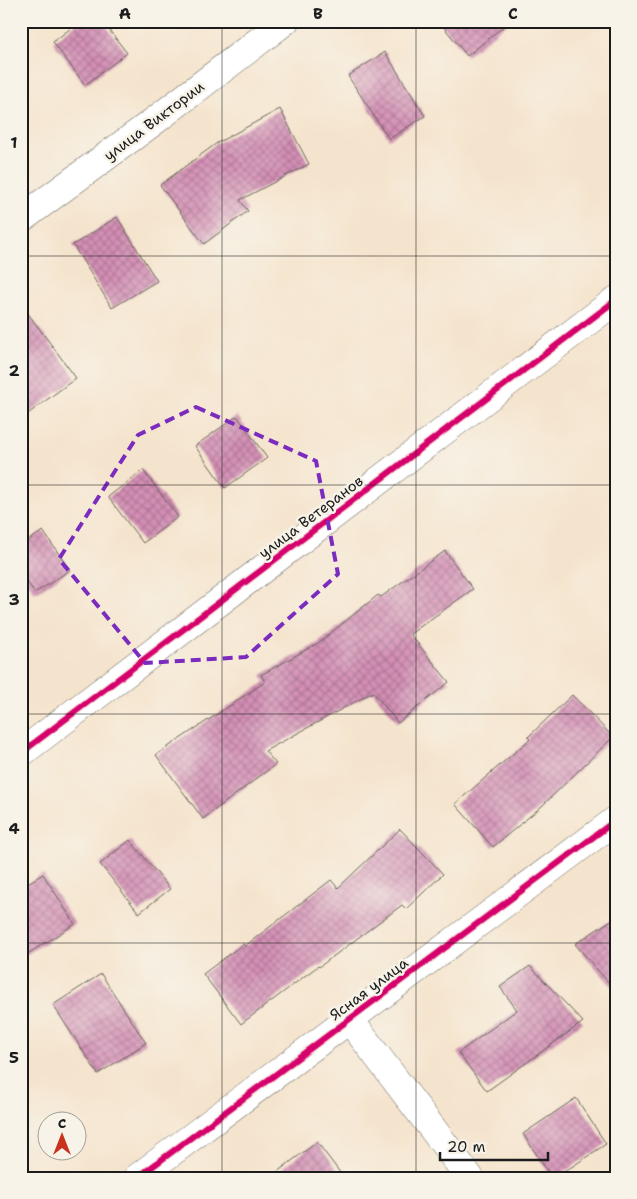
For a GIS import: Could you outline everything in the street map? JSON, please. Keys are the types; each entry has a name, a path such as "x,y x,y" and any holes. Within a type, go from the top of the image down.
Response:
{"street":[{"name":"улица Виктории","path":"21,219 153,122 285,21"},
{"name":"улица Ветеранов","path":"21,753 616,300"},
{"name":"Ясная улица","path":"137,1178 616,820"},
{"path":"349,1020 470,1178"}],"highlighted area":[{"path":"196,407 316,461 338,574 246,657 145,663 59,559 138,435"}],"building":[{"path":"80,21 102,21 127,53 85,85 53,42"},
{"path":"439,21 510,21 467,56"},
{"path":"385,52 425,116 389,139 348,76"},
{"path":"280,109 309,164 240,200 248,211 204,244 160,185 217,143"},
{"path":"117,217 157,281 112,308 73,245"},
{"path":"21,304 76,378 21,419"},
{"path":"237,416 267,458 225,488 195,446"},
{"path":"143,470 178,517 143,543 108,497"},
{"path":"43,531 70,570 35,593 21,573 21,545"},
{"path":"445,551 473,589 410,634 449,682 398,723 373,692 265,751 276,764 203,819 156,755 265,682 261,675 318,643 378,595 381,597"},
{"path":"572,695 613,737 542,806 493,847 455,804 530,739 528,737"},
{"path":"400,829 443,874 406,909 402,905 241,1024 203,974 243,944 245,946 331,880 338,888"},
{"path":"130,840 170,889 139,913 100,864"},
{"path":"43,874 75,924 21,958 21,887"},
{"path":"616,917 616,991 575,944"},
{"path":"530,966 583,1022 487,1091 458,1053 517,1010 500,987"},
{"path":"101,974 146,1043 98,1074 53,1005"},
{"path":"576,1098 606,1144 555,1178 552,1178 523,1134"},
{"path":"317,1142 344,1178 269,1178"}],"cycle path":[{"path":"21,753 616,300"},
{"path":"137,1178 616,820"}]}
